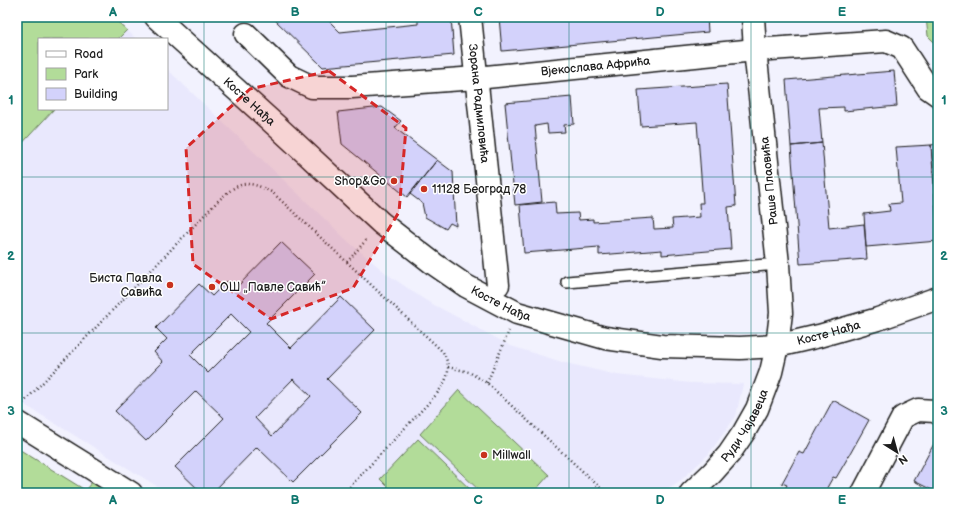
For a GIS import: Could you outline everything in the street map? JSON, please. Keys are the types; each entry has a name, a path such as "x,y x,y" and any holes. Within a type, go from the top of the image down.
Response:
{"street":[{"name":"Косте Нађа","path":"156,17 282,131 381,224 466,286 517,312 605,338 662,346 740,348 778,346 819,336 878,319 938,298"},
{"name":"Зорана Радмиловића","path":"470,17 498,285"},
{"name":"Раше Плаовића","path":"753,17 755,50 778,264 781,313 778,346"},
{"name":"Вјекослава Афрића","path":"246,34 289,76 312,87 352,87 476,78 755,50 886,41 902,48 928,88 938,95"},
{"name":"Руди Чајавеца","path":"691,493 729,454 744,432 757,409 771,372 778,346"},
{"path":"863,493 903,417 918,410 938,412"},
{"path":"18,414 131,493"}],"lane":[{"path":"567,282 778,264"}],"path":[{"path":"18,414 217,202 239,185 249,184 262,187 273,194 347,262 442,352 447,360 448,375 444,384 436,395 344,493"},
{"path":"347,262 381,224"},
{"path":"487,383 509,331"},
{"path":"448,367 469,372 487,383 606,493"}],"highlighted area":[{"path":"329,71 406,128 399,212 353,288 271,319 193,264 186,148 250,89"}],"shaded area":[{"path":"127,30 135,38 119,38"},
{"name":"ОШ „Павле Савић”","path":"168,70 350,243 387,274 425,300 511,346 562,362 617,375 691,383 743,384 736,416 708,455 681,480 661,493 168,493 17,400 17,149 53,110 168,110"}],"green space":[{"path":"17,17 112,17 127,30 119,38 38,38 38,110 53,110 17,149"},
{"path":"926,17 938,17 938,46 928,36"},
{"name":"Millwall","path":"459,390 549,475 533,493 482,493 420,434"},
{"path":"418,439 474,493 394,493 380,479"},
{"path":"17,448 85,490 93,481 111,493 17,493"}],"building":[{"path":"272,17 325,17 340,32 418,24 418,17 451,17 454,55 323,67"},
{"path":"499,17 707,17 708,32 502,51"},
{"path":"894,71 897,106 844,111 844,107 819,108 822,143 791,146 786,80"},
{"path":"727,84 736,206 728,207 731,249 662,255 662,250 599,255 599,247 524,253 520,205 555,202 556,214 578,213 579,220 593,219 593,222 653,218 654,229 673,228 672,219 700,217 699,203 703,203 697,122 641,126 638,90"},
{"path":"572,97 574,124 564,125 565,132 548,133 547,124 535,126 542,202 515,205 505,103"},
{"path":"382,107 401,121 395,128 437,160 407,197 342,144 338,112"},
{"path":"822,143 829,228 864,224 867,259 800,264 791,146"},
{"path":"938,144 938,187 935,187 931,145"},
{"path":"931,145 938,241 866,247 864,214 890,211 889,204 901,203 896,147"},
{"path":"437,160 453,172 456,226 450,223 446,229 425,217 422,203 410,194"},
{"path":"281,242 315,274 266,323 291,348 341,297 375,330 327,379 362,413 293,482 257,447 212,493 202,493 175,467 224,418 196,391 146,441 115,411 163,362 154,352 167,339 156,328 199,284 212,296 227,281 235,289","holes":["231,314 249,332 208,373 190,355","293,379 311,396 272,436 255,418"]},
{"path":"833,400 869,420 836,478 833,477 824,493 783,493 787,485 782,483 799,452 804,454"},
{"path":"937,438 938,439 938,493 914,481"}],"place":[{"name":"Shop&Go","path":"394,181"},
{"name":"11128 Београд 78","path":"424,189"},
{"name":"Биста Павла Савића","path":"170,285"},
{"name":"ОШ „Павле Савић”","path":"212,287"},
{"name":"Millwall","path":"484,455"}]}
